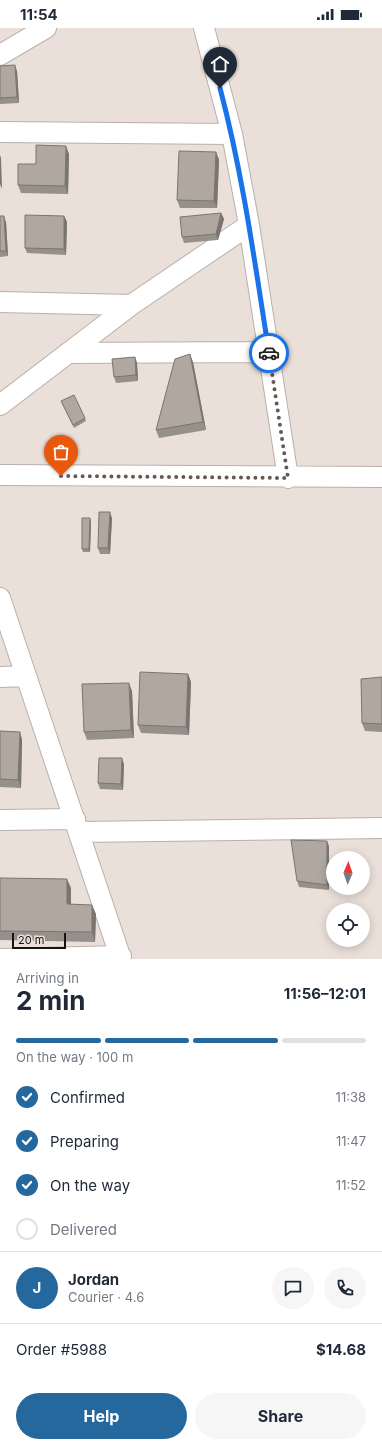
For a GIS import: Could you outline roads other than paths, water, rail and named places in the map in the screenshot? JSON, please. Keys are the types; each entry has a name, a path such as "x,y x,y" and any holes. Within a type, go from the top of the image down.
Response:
{"street":[{"path":"0,55 46,28"},
{"path":"204,28 232,134 249,225 288,478"},
{"path":"0,132 232,134"},
{"path":"0,405 131,305 249,225"},
{"path":"0,302 131,305"},
{"path":"68,353 269,352"},
{"path":"0,475 288,478 382,477"},
{"path":"0,598 121,958 0,959"},
{"path":"0,677 26,676"},
{"path":"0,820 77,825 382,828"}]}
